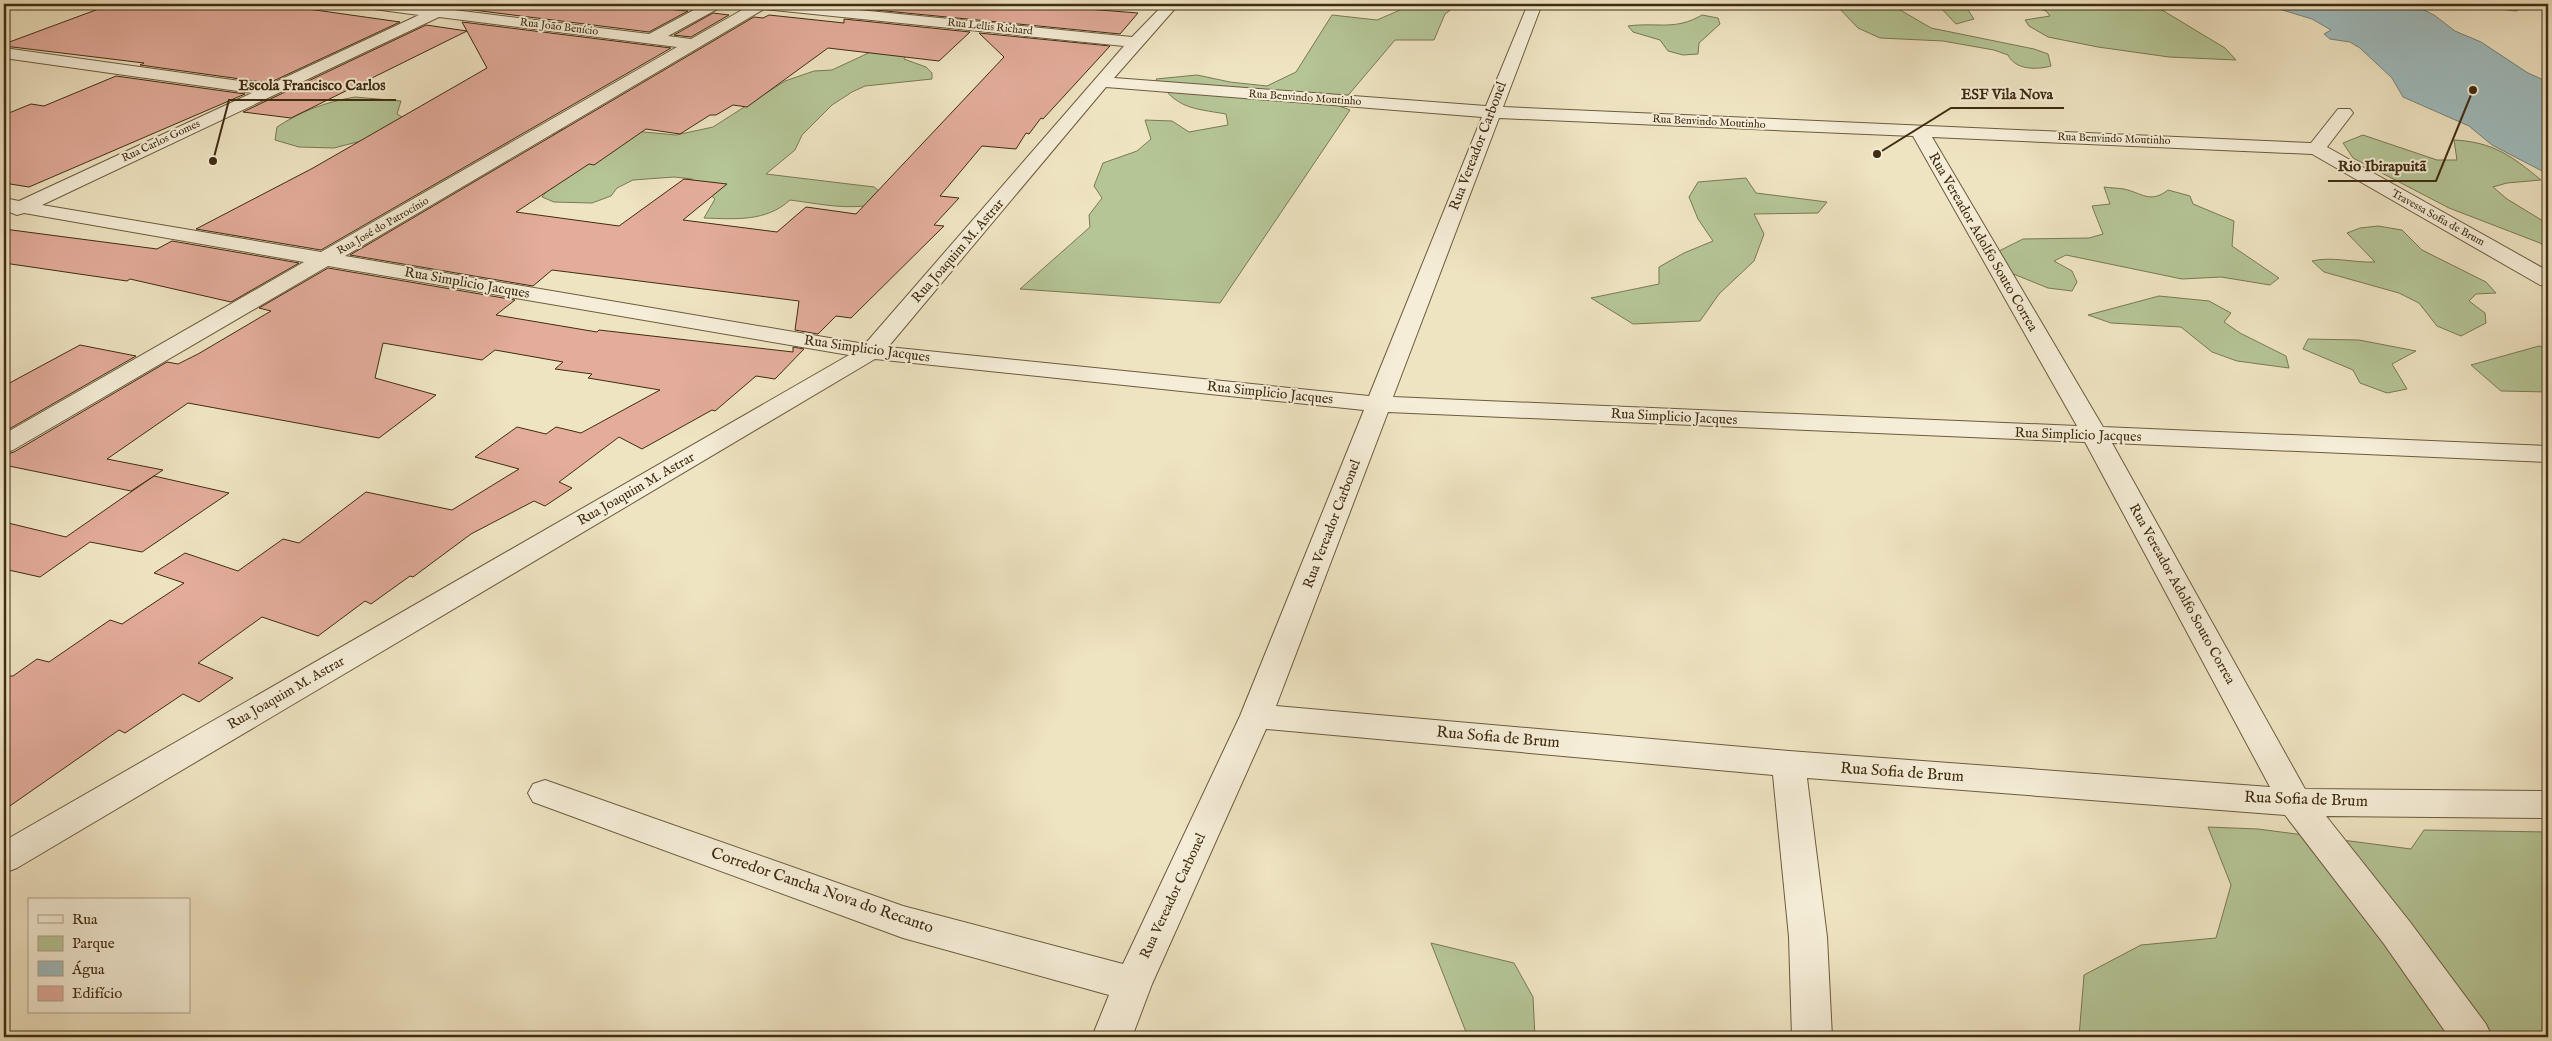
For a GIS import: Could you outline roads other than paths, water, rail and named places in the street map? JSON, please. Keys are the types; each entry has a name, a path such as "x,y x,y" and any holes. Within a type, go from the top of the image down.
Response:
{"street":[{"name":"Rua João Benício","path":"366,4 692,44"},
{"name":"Rua Carlos Gomes","path":"10,209 455,4"},
{"path":"653,38 716,4"},
{"name":"Rua Lellis Richard","path":"758,4 1136,42"},
{"name":"Rua José do Patrocínio","path":"4,445 327,259 758,4"},
{"path":"900,18 920,4"},
{"name":"Rua Joaquim M. Astrar","path":"4,858 870,352 1104,82 1136,42 1172,4"},
{"name":"Rua Vereador Carbonel","path":"1112,1037 1133,984 1256,716 1491,112 1535,4"},
{"path":"4,52 270,90"},
{"name":"Rua Benvindo Moutinho","path":"1104,82 1491,112 2316,149"},
{"path":"2316,149 2344,113"},
{"name":"Rua Vereador Adolfo Souto Correa","path":"1920,132 2095,436 2295,802 2397,933 2472,1037"},
{"name":"Travessa Sofia de Brum","path":"2316,149 2548,280"},
{"name":"Rua Simplicio Jacques","path":"10,209 327,259 870,352 1378,404 2548,454"},
{"name":"Rua Sofia de Brum","path":"1256,716 1789,764 2295,802 2548,804"},
{"path":"1789,764 1808,936 1812,1037"},
{"name":"Corredor Cancha Nova do Recanto","path":"545,793 903,922 1133,984"}],"water":[{"path":"2275,4 2412,4 2434,15 2455,31 2481,42 2528,73 2548,82 2548,184 2544,172 2492,145 2469,126 2403,97 2392,78 2360,48 2350,42 2330,39 2324,34 2331,30 2312,19 2279,9"}],"place":[{"name":"Rio Ibirapuitã","path":"2473,90"},
{"name":"ESF Vila Nova","path":"1877,154"},
{"name":"Escola Francisco Carlos","path":"213,161"}]}
